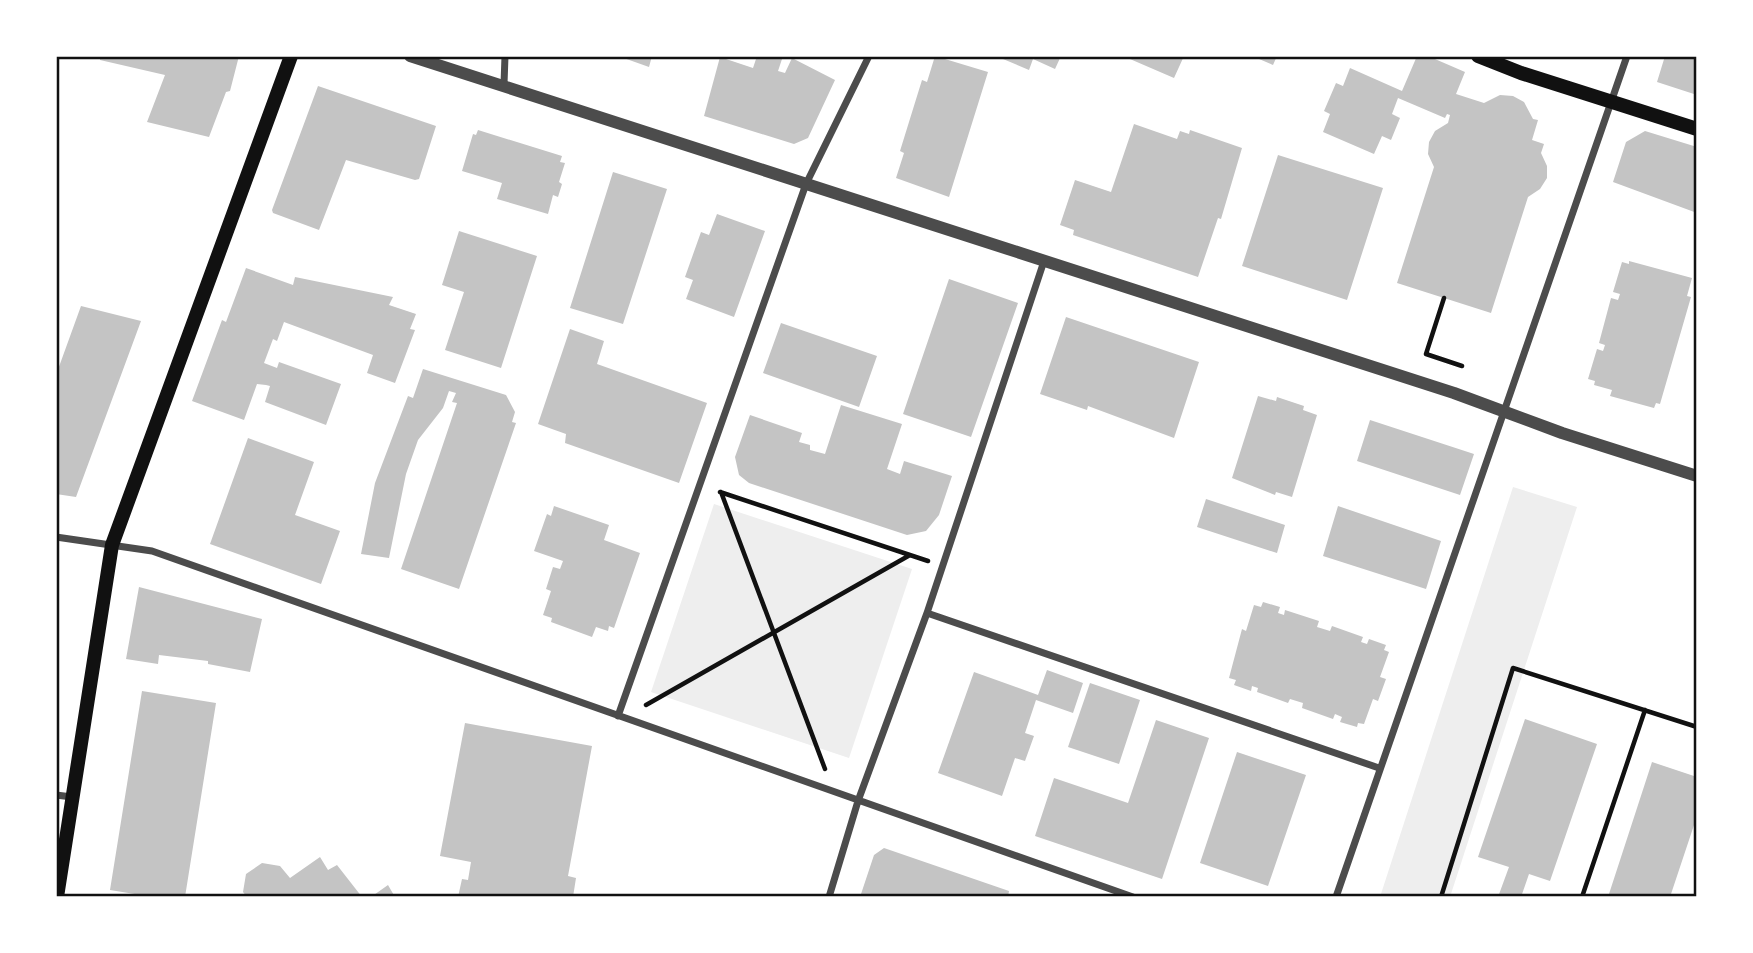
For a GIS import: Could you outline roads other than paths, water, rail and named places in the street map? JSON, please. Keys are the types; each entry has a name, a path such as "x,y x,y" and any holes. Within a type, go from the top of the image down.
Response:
{"main road":[{"path":"57,897 112,545 291,56"},
{"path":"1478,56 1521,74 1697,129"}],"street":[{"path":"410,56 503,84 1697,476"},
{"path":"503,84 505,56"},
{"path":"621,717 698,484 806,184 869,56"},
{"path":"1336,897 1627,56"},
{"path":"829,897 858,801 928,613 1044,261"},
{"path":"56,537 152,551 1133,897"},
{"path":"928,613 1379,768"},
{"path":"56,795 72,797"}]}
